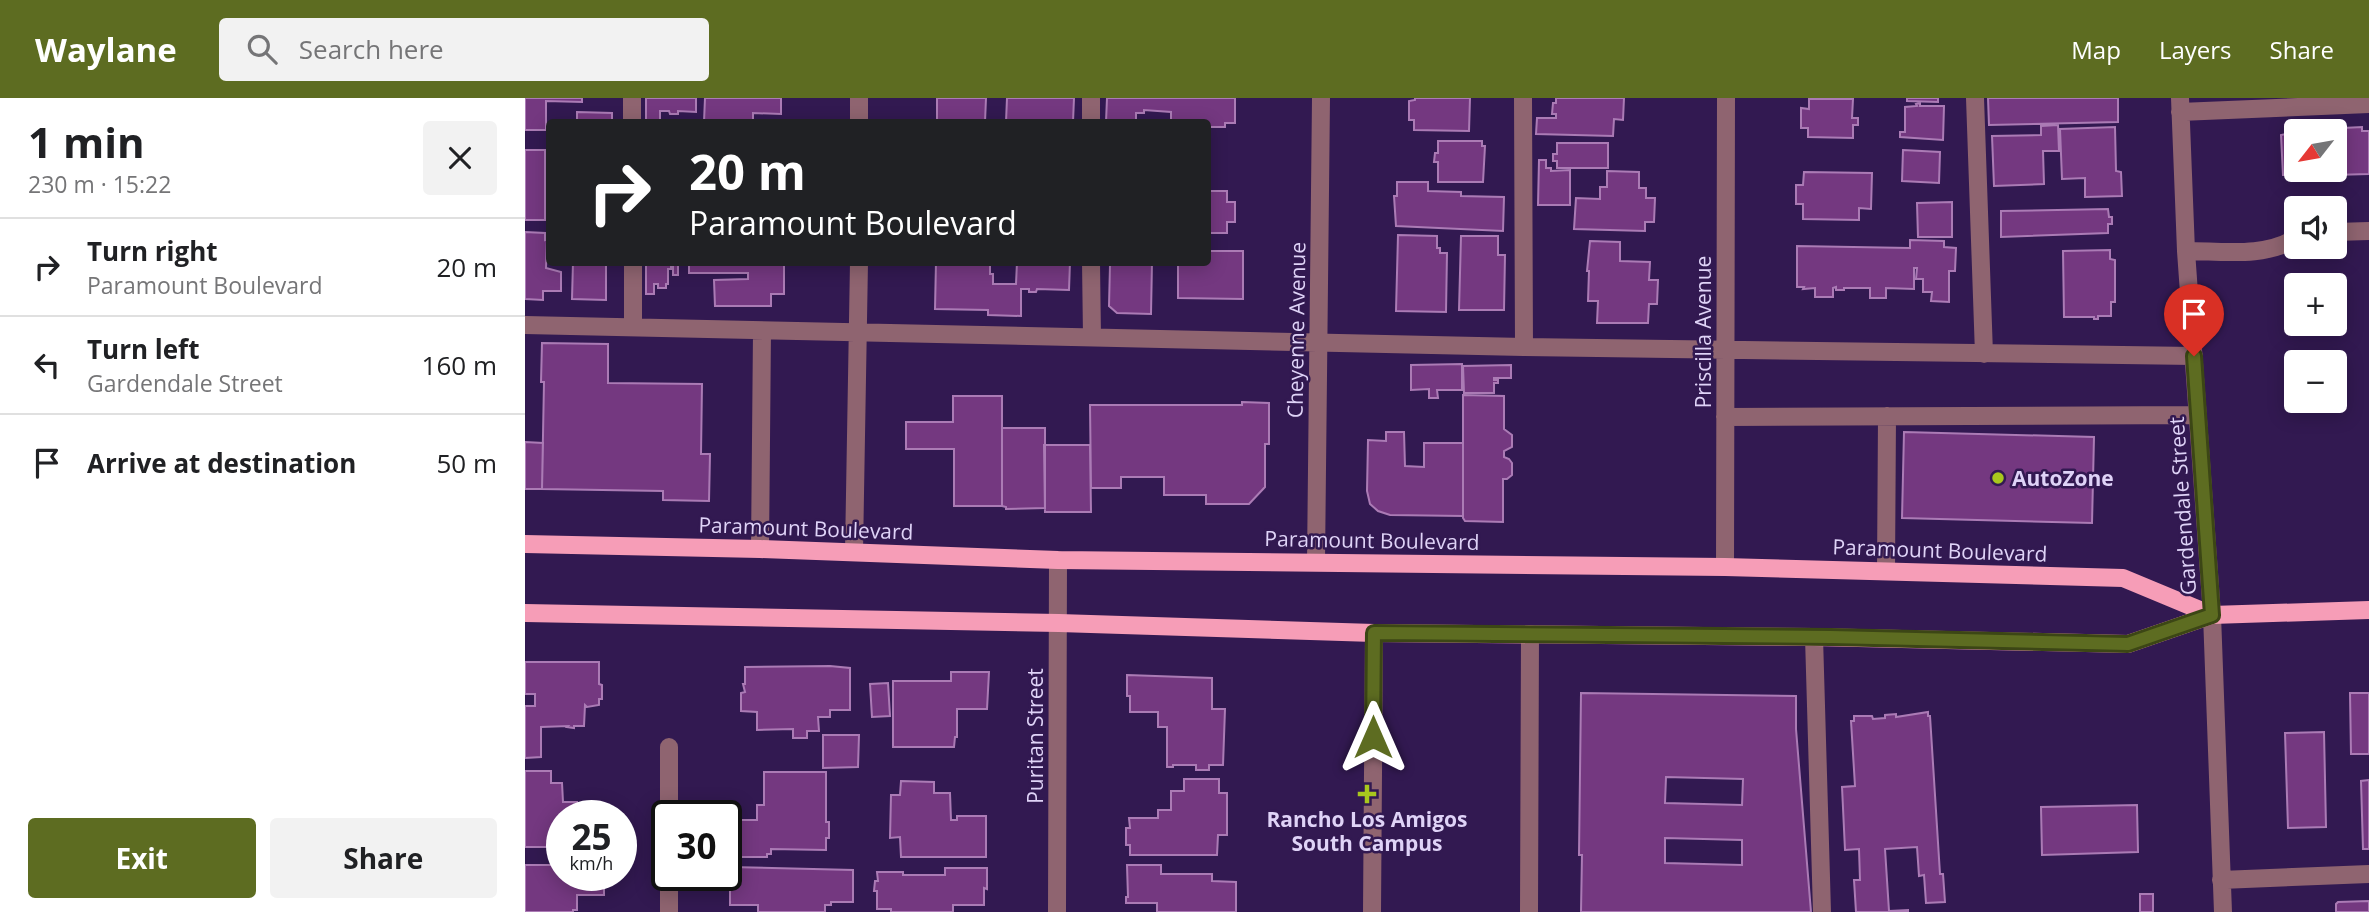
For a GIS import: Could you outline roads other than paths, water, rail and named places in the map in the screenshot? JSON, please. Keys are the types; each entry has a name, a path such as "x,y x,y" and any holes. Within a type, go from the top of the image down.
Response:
{"main road":[{"name":"Paramount Boulevard","path":"525,544 1058,560 1725,567 2123,578 2212,615"},
{"name":"Paramount Boulevard","path":"525,612 1059,623 1374,633 1814,637 2128,644 2212,615 2369,610"}],"street":[{"path":"632,98 632,119"},
{"path":"859,98 859,119"},
{"path":"1091,98 1091,119"},
{"name":"Cheyenne Avenue","path":"1316,562 1321,98"},
{"path":"1523,98 1524,346"},
{"name":"Priscilla Avenue","path":"1725,567 1726,98"},
{"path":"1975,98 1984,354"},
{"path":"2180,105 2369,104"},
{"name":"Gardendale Street","path":"2180,105 2186,251 2212,615 2223,912"},
{"path":"2347,232 2369,231"},
{"path":"2186,251 2263,251 2284,245"},
{"path":"633,266 633,326"},
{"path":"854,552 859,266"},
{"path":"1091,266 1092,337"},
{"path":"525,325 1725,350 2194,356"},
{"path":"760,549 762,331"},
{"path":"1725,418 2198,415"},
{"path":"1886,571 1887,416"},
{"name":"Puritan Street","path":"1057,912 1058,560"},
{"path":"1372,912 1374,633"},
{"path":"1529,912 1530,634"},
{"path":"1814,637 1822,912"},
{"path":"669,800 670,747"},
{"path":"2221,880 2369,874"},
{"path":"669,891 669,912"}],"place":[{"name":"AutoZone","path":"1998,478"},
{"name":"Rancho Los Amigos South Campus","path":"1367,794"}]}
